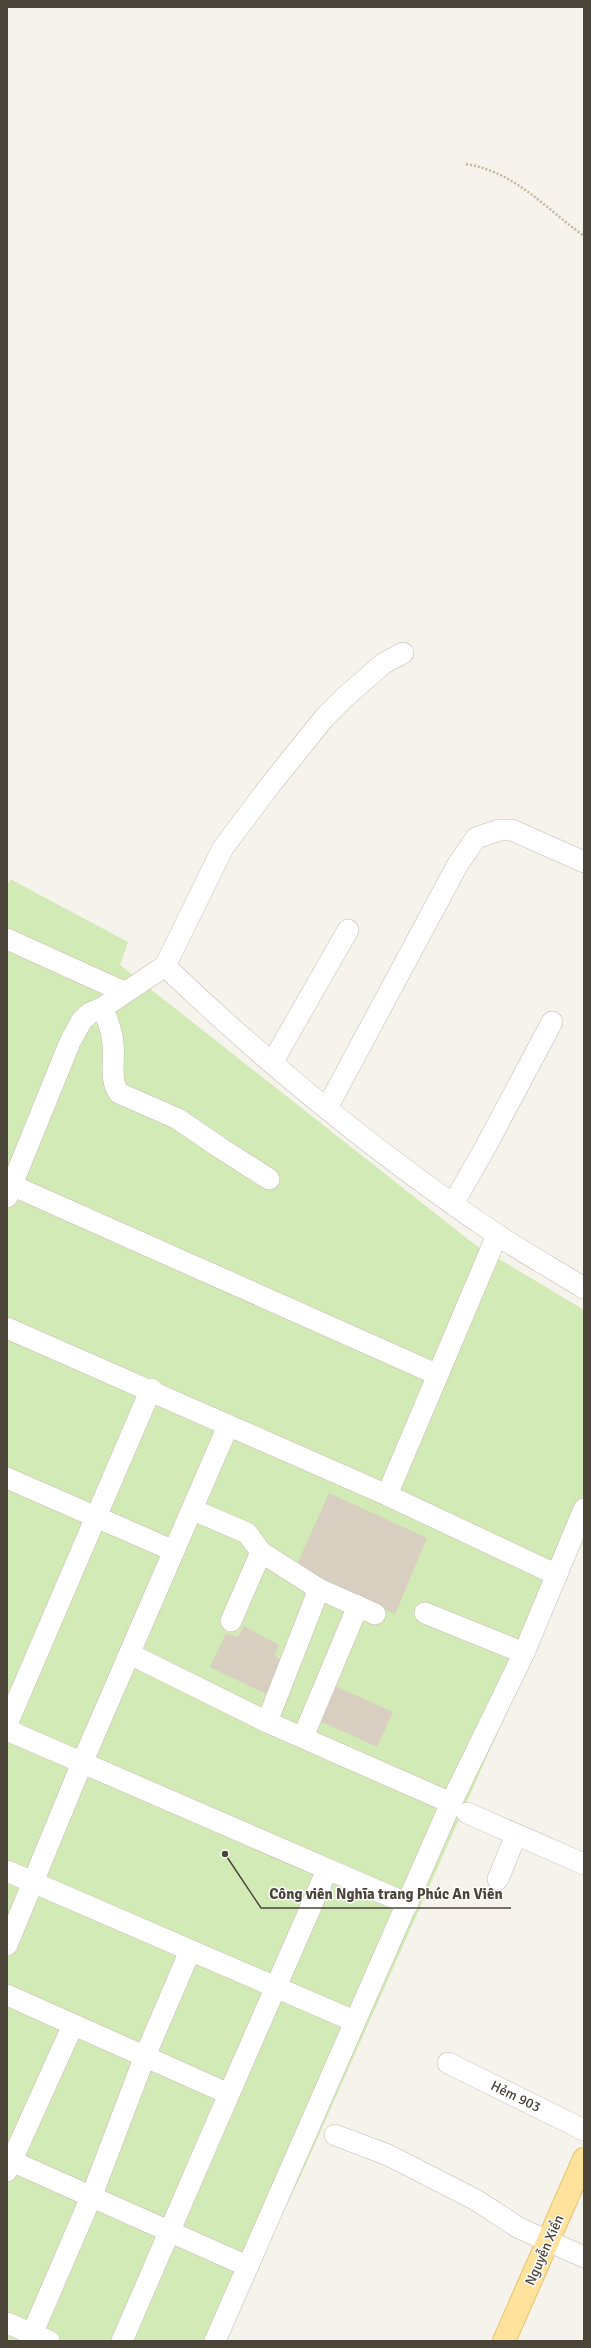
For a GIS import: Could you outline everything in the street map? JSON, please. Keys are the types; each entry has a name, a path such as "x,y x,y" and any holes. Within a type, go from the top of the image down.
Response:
{"main road":[{"name":"Nguyễn Xiển","path":"504,2341 584,2159"}],"street":[{"path":"403,653 384,663 345,697 325,717 271,784 223,848 165,966 102,1008 90,1013 82,1020 70,1042 9,1189 436,1374"},
{"path":"327,1108 458,864 476,838 489,832 512,830 584,862"},
{"path":"272,1063 348,930"},
{"path":"7,939 124,992"},
{"path":"165,966 272,1063 327,1108 453,1204 498,1235 584,1288"},
{"path":"102,1008 109,1021 112,1033 113,1081 119,1093 178,1119 269,1179"},
{"path":"453,1204 485,1148 552,1022"},
{"path":"387,1494 436,1374 498,1235"},
{"path":"7,1328 151,1389 228,1426 387,1494 557,1575"},
{"path":"7,1724 151,1389"},
{"path":"7,1945 82,1763 193,1510 228,1426"},
{"path":"7,1478 96,1515 174,1551"},
{"path":"215,2341 354,2021 408,1904 459,1808 584,1509"},
{"path":"193,1510 247,1534 261,1552 319,1589 366,1610 302,1737"},
{"path":"231,1621 261,1552"},
{"path":"267,1722 319,1589"},
{"path":"425,1613 524,1653"},
{"path":"130,1654 267,1722 516,1835 584,1864"},
{"path":"7,1730 408,1904"},
{"path":"498,1879 516,1835"},
{"path":"122,2341 169,2230 277,1988 327,1870"},
{"path":"7,1871 354,2021"},
{"path":"7,2323 36,2338 145,2056 190,1951"},
{"path":"7,1994 229,2094"},
{"path":"73,2025 8,2164 92,2195 247,2266"},
{"name":"Hẻm 903","path":"448,2063 584,2130"},
{"path":"335,2134 388,2155 441,2182 547,2242 584,2257"}],"path":[{"path":"466,164 481,166 504,175 584,236"}],"green space":[{"path":"10,879 128,942 120,965 474,1244 584,1310 584,1538 303,2171 222,2341 7,2341 7,886"}],"building":[{"path":"329,1493 427,1538 395,1614 295,1569"},
{"path":"244,1626 279,1645 274,1656 285,1663 270,1696 210,1667 226,1633 238,1637"},
{"path":"333,1685 393,1712 377,1747 318,1720"}],"place":[{"name":"Công viên Nghĩa trang Phúc An Viên","path":"225,1854"}]}
